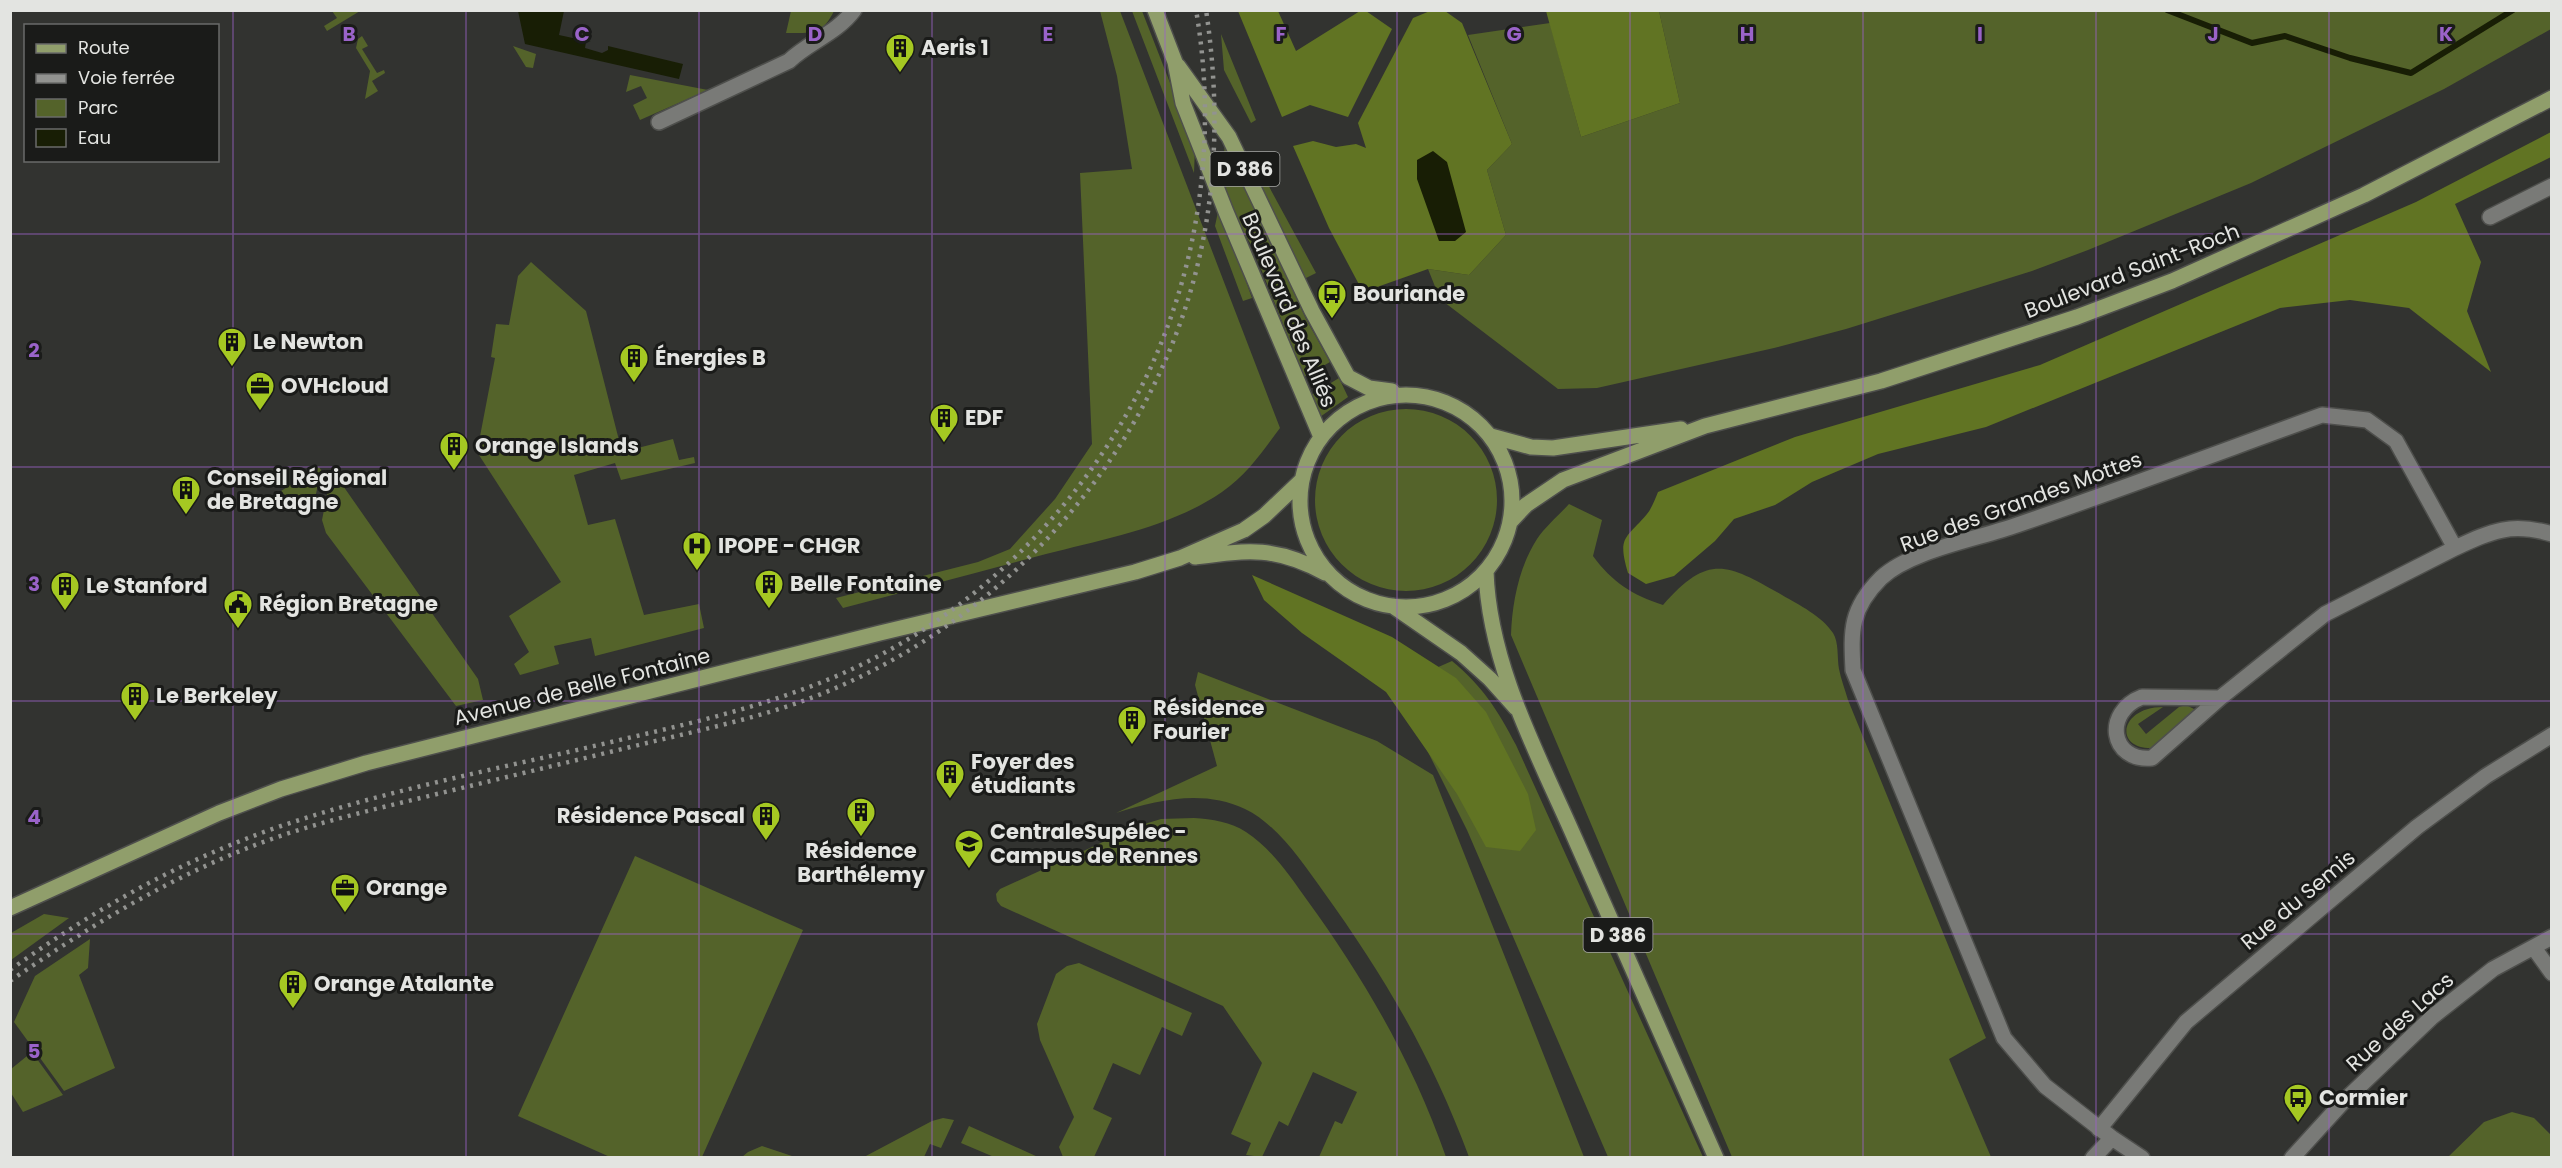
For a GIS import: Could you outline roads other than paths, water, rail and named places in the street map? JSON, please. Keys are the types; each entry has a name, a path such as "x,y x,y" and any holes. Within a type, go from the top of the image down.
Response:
{"main road":[{"name":"Boulevard des Alliés","path":"1155,10 1175,62 1183,103 1221,201 1321,437"},
{"name":"Boulevard des Alliés","path":"1175,62 1229,137 1312,311 1348,377 1369,388 1415,395"},
{"name":"Boulevard Saint-Roch","path":"1491,436 1532,447 1553,448 1705,426 1881,381 2077,317 2172,281 2364,195 2552,98"},
{"path":"1394,395 1415,395 1433,398 1457,408 1479,423 1491,436 1508,468 1513,504 1510,522 1501,548 1486,571 1453,596 1414,607 1393,606 1359,596 1330,576 1315,555 1304,531 1300,506 1302,480 1312,450 1335,421 1353,409 1394,395"},
{"name":"Boulevard Saint-Roch","path":"1510,522 1526,505 1563,480 1705,426"},
{"name":"Avenue de Belle Fontaine","path":"10,908 209,817 281,789 366,763 880,633 1135,572 1180,558 1244,530 1264,516 1302,480"},
{"name":"Avenue de Belle Fontaine","path":"1180,558 1254,550 1291,558 1330,576"},
{"path":"1486,571 1489,613 1494,635 1520,713"},
{"path":"1393,606 1461,653 1490,679 1520,713"},
{"name":"D 386","path":"1520,713 1716,1158"}],"street":[{"path":"659,122 789,61 799,51 846,21 854,10"},
{"path":"2490,217 2552,186"},
{"name":"Rue des Grandes Mottes","path":"2142,1158 2044,1086 2004,1038 1853,670 1851,629 1859,607 1882,578 1918,556 2015,526 2322,415 2367,420 2396,441 2455,548"},
{"path":"2220,698 2136,699 2131,701 2117,717 2116,736 2126,752 2138,759 2152,758 2220,698 2325,614 2493,531 2510,527 2552,534"},
{"name":"Rue du Semis","path":"2105,1133 2186,1022 2417,827 2486,776 2552,735"},
{"name":"Rue des Lacs","path":"2292,1158 2343,1102 2432,1017 2493,969 2552,937"},
{"path":"2534,948 2552,973"},
{"path":"2093,1158 2105,1133"}],"water":[{"path":"518,11 564,11 559,35 591,42 586,42 585,48 602,53 608,50 608,46 683,64 679,79 525,44"},
{"path":"1433,151 1447,162 1466,232 1455,241 1439,241 1417,179 1417,160"}],"waterway":[{"path":"2167,10 2252,43 2285,36 2350,58 2411,73 2513,10"}],"railway":[{"path":"10,970 107,906 173,871 244,840 324,812 367,800 680,726 782,697 832,678 883,653 932,624 977,590 1020,553 1093,467 1124,419 1150,369 1167,327 1182,283 1193,239 1200,193 1205,102 1196,10"},
{"path":"10,981 108,917 142,898 210,864 283,835 381,808 726,724 800,702 872,671 940,631 1002,583 1058,527 1107,465 1147,398 1179,326 1201,250 1211,191 1214,101 1206,10"}],"place":[{"name":"Aeris 1","path":"900,74"},
{"name":"Bouriande","path":"1332,320"},
{"name":"Le Newton","path":"232,368"},
{"name":"Énergies B","path":"634,384"},
{"name":"OVHcloud","path":"260,412"},
{"name":"EDF","path":"944,444"},
{"name":"Orange Islands","path":"454,472"},
{"name":"Conseil Régional de Bretagne","path":"186,516"},
{"name":"IPOPE - CHGR","path":"697,572"},
{"name":"Belle Fontaine","path":"769,610"},
{"name":"Le Stanford","path":"65,612"},
{"name":"Région Bretagne","path":"238,630"},
{"name":"Le Berkeley","path":"135,722"},
{"name":"Résidence Fourier","path":"1132,746"},
{"name":"Foyer des étudiants","path":"950,800"},
{"name":"Résidence Barthélemy","path":"861,838"},
{"name":"Résidence Pascal","path":"766,842"},
{"name":"CentraleSupélec - Campus de Rennes","path":"969,870"},
{"name":"Orange","path":"345,914"},
{"name":"Orange Atalante","path":"293,1010"},
{"name":"Cormier","path":"2298,1124"}]}
